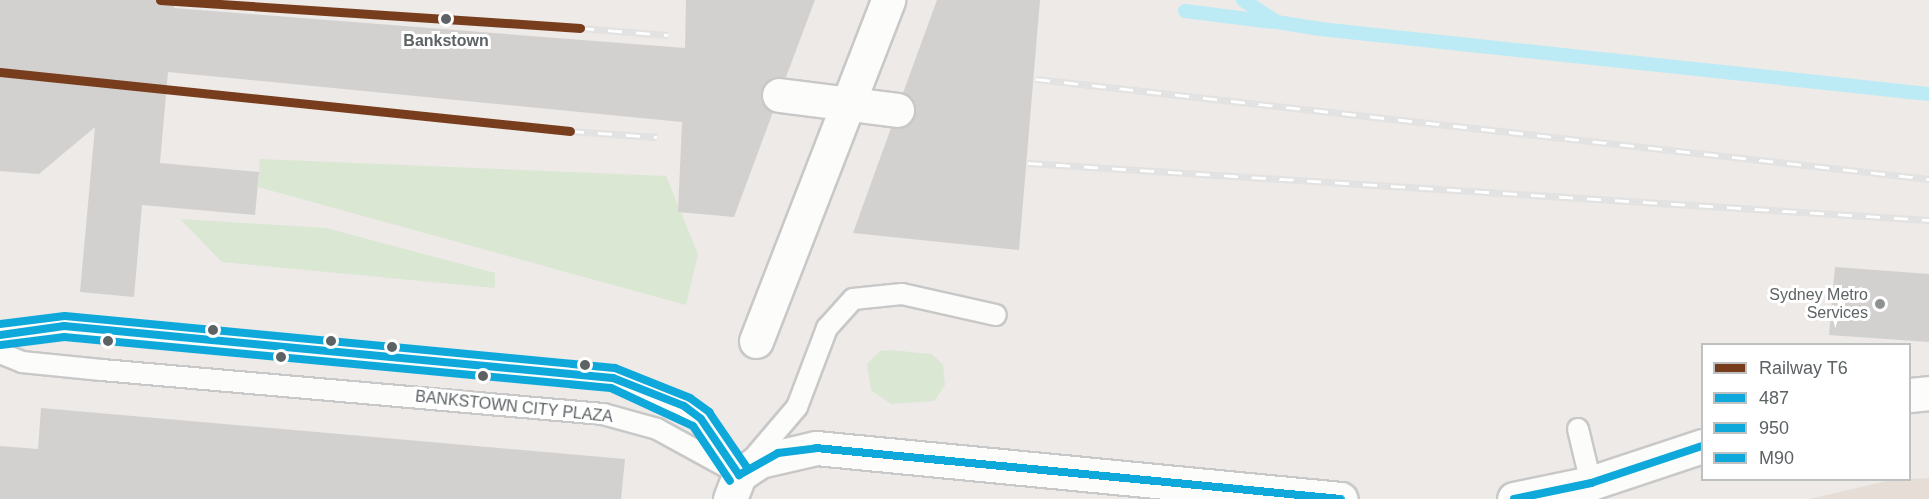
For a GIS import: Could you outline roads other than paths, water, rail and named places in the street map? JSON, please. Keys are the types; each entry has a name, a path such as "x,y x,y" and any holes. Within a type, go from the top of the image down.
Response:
{"street":[{"path":"756,341 888,0"},
{"path":"779,95 897,110"},
{"path":"1911,395 1929,393"},
{"path":"1514,499 1591,483 1701,446"},
{"path":"735,487 778,453 816,448 1341,499"}],"lane":[{"path":"0,335 64,326 613,378 684,406 701,419 735,487 797,407 827,328 841,306 867,295 902,294 996,315"},
{"name":"BANKSTOWN CITY PLAZA","path":"0,353 22,362 603,414 667,433 735,487"},
{"path":"1578,429 1591,483"}],"waterway":[{"path":"1243,0 1277,22 1320,29 1929,94"},
{"path":"1185,11 1272,22"}],"railway":[{"path":"580,28 668,35"},
{"path":"1036,79 1929,179"},
{"path":"570,131 657,137"},
{"path":"1028,163 1929,220"}],"rail line":[{"name":"T6","path":"160,0 580,28"},
{"name":"T6","path":"0,72 570,131"}],"place":[{"name":"Bankstown","path":"446,19"},
{"name":"Sydney Metro Services","path":"1880,304"}]}
